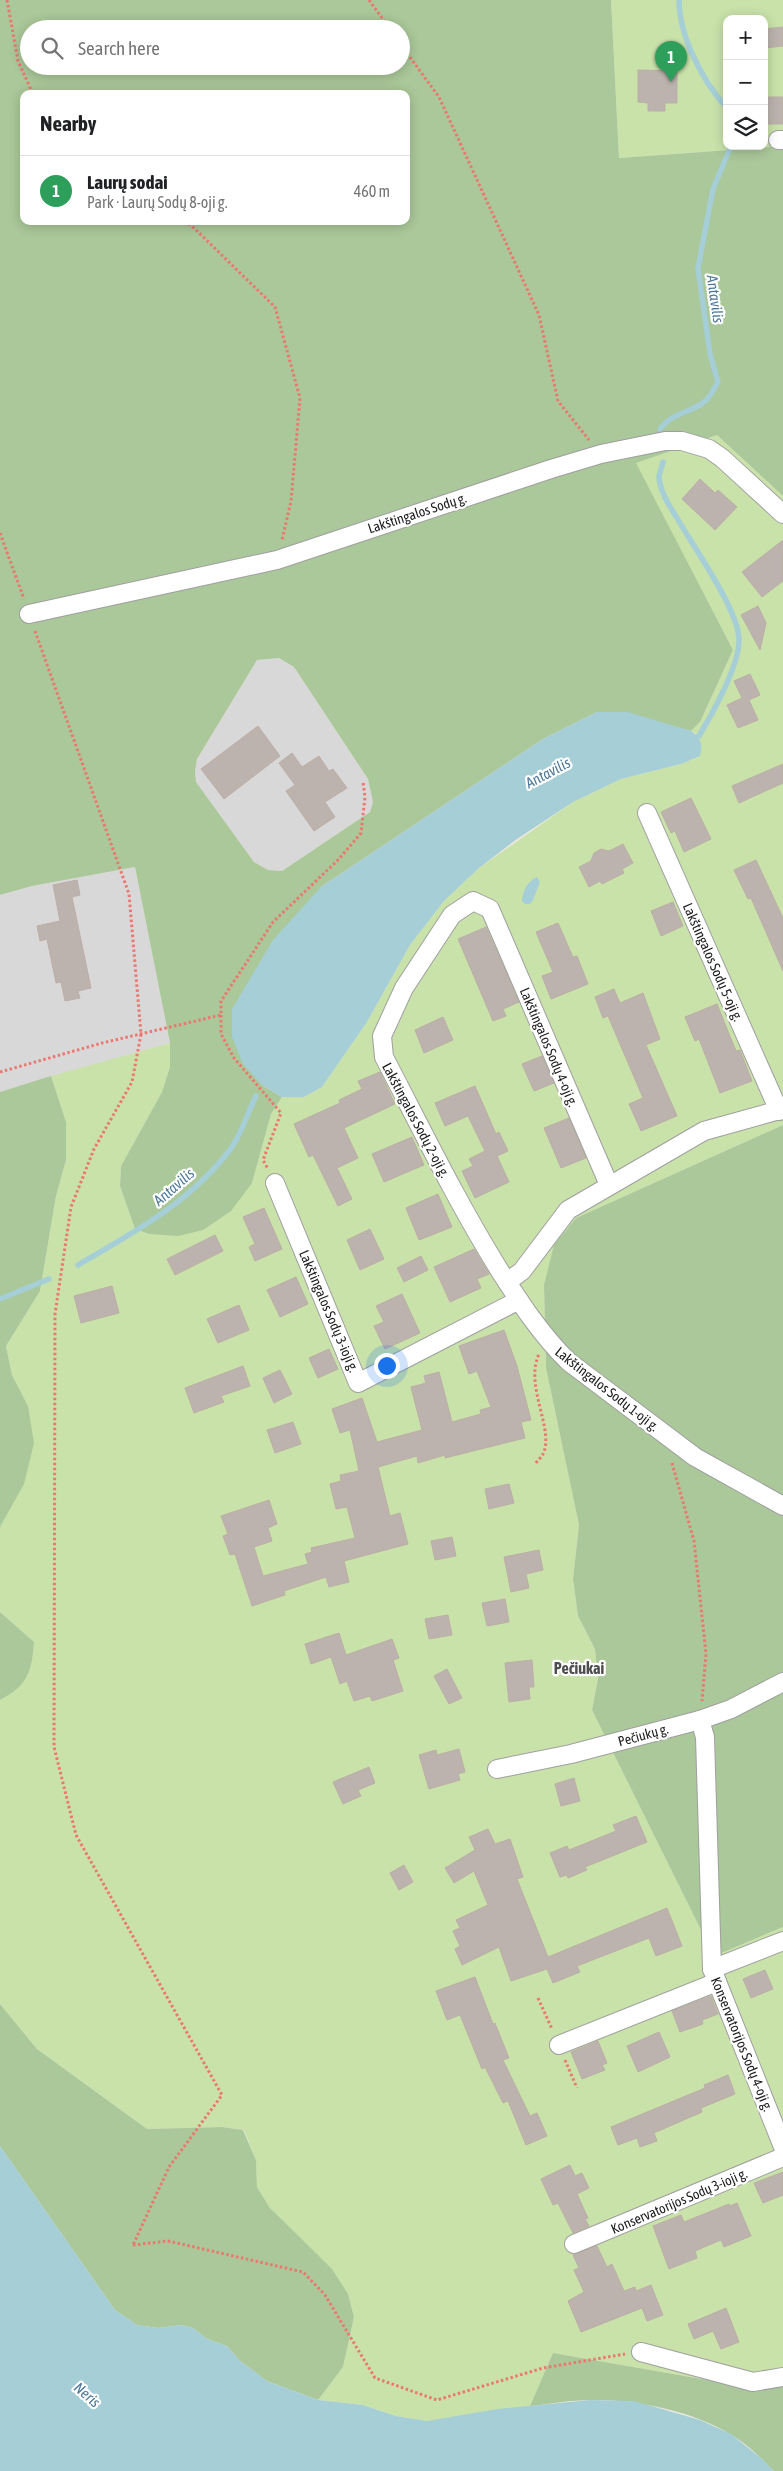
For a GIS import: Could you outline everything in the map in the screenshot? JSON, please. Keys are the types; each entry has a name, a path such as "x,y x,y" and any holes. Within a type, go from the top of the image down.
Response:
{"street":[{"name":"Lakštingalos Sodų g.","path":"29,614 277,560 551,468 601,454 665,441 682,441 698,445 722,458 783,514"},
{"name":"Lakštingalos Sodų 5-oji g.","path":"647,813 781,1110"},
{"name":"Lakštingalos Sodų 2-oji g.","path":"490,909 474,901 452,915 404,988 386,1023 382,1036 382,1048 384,1057 465,1213 507,1282"},
{"name":"Lakštingalos Sodų 4-oji g.","path":"490,909 609,1185"},
{"path":"507,1282 522,1271 568,1210 704,1131 781,1110"},
{"name":"Lakštingalos Sodų 3-ioji g.","path":"275,1183 358,1383 519,1300"},
{"name":"Lakštingalos Sodų 1-oji g.","path":"507,1282 550,1344 569,1362 695,1456 783,1506"},
{"name":"Pečiukų g.","path":"498,1769 571,1754 700,1720 731,1709 783,1682"},
{"path":"700,1720 705,1737 714,1976"},
{"path":"559,2045 714,1976 783,1942"},
{"name":"Konservatorijos Sodų 4-oji g.","path":"714,1976 783,2147"},
{"name":"Konservatorijos Sodų 3-ioji g.","path":"574,2244 783,2157"},
{"path":"641,2352 753,2382 783,2377"}],"path":[{"path":"7,0 20,65"},
{"path":"369,0 383,20"},
{"path":"410,57 439,97 539,315 558,401 601,454"},
{"path":"24,75 31,90"},
{"path":"188,225 275,307 298,389 300,398 291,501 277,560"},
{"path":"0,534 129,894 141,1034 132,1082 94,1149 71,1207 55,1314 54,1747 76,1835 222,2096 169,2167 133,2245 168,2241 303,2272 324,2295 376,2378 437,2400 543,2368 641,2352"},
{"path":"275,1183 263,1160 281,1113 234,1058 221,1034 221,1001 273,922 339,859 361,833 365,796 363,782"},
{"path":"0,1072 141,1034 222,1015"},
{"path":"536,1463 544,1453 545,1439 534,1377 534,1365 539,1354 550,1344"},
{"path":"664,1434 694,1541 706,1654 700,1720"}],"shaded area":[{"path":"279,658 294,667 368,779 373,802 370,812 282,871 268,870 254,862 196,782 195,771 197,759 257,660"},
{"path":"135,867 170,1043 0,1092 0,895 32,886"}],"green space":[{"path":"0,0 611,0 619,158 728,150 768,150 768,147 783,146 783,496 717,435 636,463 733,650 700,722 691,731 665,724 597,712 543,739 321,887 262,1085 282,1097 271,1114 252,1183 231,1211 203,1230 178,1236 149,1234 135,1229 120,1186 121,1166 162,1092 170,1067 170,1043 135,867 32,886 0,895","holes":["279,658 294,667 368,779 373,802 370,812 282,871 268,870 254,862 196,782 195,771 197,759 257,660"]},
{"path":"611,0 783,0 783,146 768,147 768,15 723,15 723,150 728,150 619,158"},
{"path":"717,435 783,496 783,1125 576,1218 544,1285 546,1368 579,1525 573,1579 578,1616 595,1649 598,1679 592,1710 714,1955 783,1927 783,2387 753,2388 553,2353 530,2406 427,2421 396,2416 363,2405 318,2400 343,2367 354,2317 348,2294 270,2208 257,2187 256,2160 244,2130 222,2127 147,2129 37,2049 0,2004 0,1700 16,1689 26,1677 32,1662 34,1642 0,1612 0,1530 28,1406 12,1375 6,1346 40,1291 56,1196 66,1160 66,1122 51,1076 170,1043 170,1067 162,1092 121,1166 120,1186 135,1229 149,1234 252,1183 271,1114 282,1097 304,1097 322,1087 367,1022 410,945 444,901 479,868 573,802 621,779 681,764 700,756 699,736 691,731 700,722 733,650 635,463"},
{"path":"51,1076 66,1122 66,1160 56,1196 40,1291 6,1346 12,1375 28,1406 34,1443 24,1484 0,1530 0,1092"},
{"path":"783,1125 783,1927 714,1956 592,1710 598,1679 595,1649 578,1616 573,1579 579,1525 546,1368 544,1285 554,1245 576,1218"},
{"path":"0,1612 34,1642 32,1662 26,1677 16,1689 0,1700"},
{"path":"0,2004 37,2049 147,2129 222,2127 243,2130 256,2160 257,2187 270,2208 332,2269 348,2294 354,2317 343,2367 318,2400 267,2381 240,2361 227,2346 207,2339 193,2328 182,2325 158,2328 137,2325 115,2310 0,2146"},
{"path":"553,2353 753,2388 783,2387 783,2471 774,2471 742,2442 715,2426 663,2408 608,2400 530,2406"}],"water":[{"path":"597,712 628,712 691,731 700,742 700,756 681,764 621,779 573,802 517,839 479,868 444,901 410,945 367,1022 322,1087 304,1097 282,1097 262,1085 243,1064 232,1037 232,1009 273,940 321,887 543,739"},
{"path":"537,877 540,882 533,900 530,904 525,904 522,901 524,890"},
{"name":"Neris","path":"0,2146 115,2310 137,2325 158,2328 182,2325 193,2328 207,2339 227,2346 240,2361 267,2381 318,2400 363,2405 396,2416 427,2421 498,2409 590,2400 634,2401 700,2420 731,2434 774,2471 0,2471"}],"building":[{"path":"783,27 783,46 768,48 768,29"},
{"path":"638,70 677,71 677,103 665,103 665,111 648,111 648,103 638,102"},
{"path":"768,97 783,97 783,124 768,124"},
{"path":"700,479 715,493 718,490 737,507 715,530 682,499"},
{"path":"783,540 783,581 762,597 742,572"},
{"path":"758,606 766,623 760,650 741,615"},
{"path":"750,674 760,695 749,700 758,720 738,728 727,705 742,698 734,681"},
{"path":"258,726 280,756 224,799 201,769"},
{"path":"292,753 302,767 319,756 329,771 333,769 347,788 325,802 335,817 314,831 286,791 295,785 279,763"},
{"path":"783,764 783,783 739,803 732,786"},
{"path":"691,798 711,839 684,852 675,831 671,833 661,812"},
{"path":"623,844 633,863 622,869 624,873 602,884 600,881 589,887 579,867 591,861 594,853 601,849 609,851"},
{"path":"756,860 783,918 783,971 751,898 748,899 734,870"},
{"path":"77,880 80,895 72,897 91,988 78,991 80,998 65,1001 61,982 56,983 47,939 40,941 37,926 60,921 53,885"},
{"path":"673,902 683,926 661,936 651,911"},
{"path":"558,923 573,957 577,956 588,984 551,999 542,976 553,972 536,932"},
{"path":"486,927 519,1002 503,1009 506,1016 493,1021 458,939"},
{"path":"614,989 620,1003 643,993 660,1039 646,1045 677,1116 641,1131 629,1104 643,1098 608,1016 603,1018 595,997"},
{"path":"717,1004 736,1051 740,1050 752,1081 720,1093 699,1039 695,1041 685,1017"},
{"path":"443,1017 453,1040 424,1053 415,1030"},
{"path":"542,1056 554,1083 534,1091 522,1064"},
{"path":"380,1072 395,1104 344,1128 358,1158 337,1168 352,1199 338,1206 313,1155 309,1157 294,1124 340,1103 339,1100 362,1089 358,1081"},
{"path":"475,1086 496,1134 499,1132 508,1151 497,1156 509,1182 475,1198 462,1171 473,1166 469,1159 485,1151 468,1116 445,1126 435,1103"},
{"path":"569,1118 586,1158 561,1168 544,1128"},
{"path":"412,1137 424,1165 384,1182 372,1154"},
{"path":"438,1194 452,1227 419,1240 406,1208"},
{"path":"264,1208 282,1249 255,1261 249,1247 255,1244 243,1217"},
{"path":"370,1229 384,1259 360,1270 347,1240"},
{"path":"215,1235 223,1251 175,1275 167,1259"},
{"path":"474,1249 489,1274 477,1279 481,1288 450,1302 434,1267"},
{"path":"421,1256 428,1270 404,1282 397,1268"},
{"path":"296,1277 308,1304 280,1317 267,1290"},
{"path":"112,1286 119,1313 81,1323 74,1296"},
{"path":"402,1294 420,1333 385,1349 374,1326 384,1322 376,1306"},
{"path":"239,1305 249,1330 218,1343 207,1319"},
{"path":"504,1330 517,1366 531,1420 521,1422 525,1438 445,1458 445,1455 418,1463 417,1456 378,1467 390,1516 400,1513 408,1544 344,1561 349,1582 329,1587 326,1577 284,1591 285,1595 252,1606 235,1554 230,1555 223,1536 228,1534 221,1516 269,1500 277,1524 268,1528 272,1541 254,1547 263,1576 308,1564 305,1554 312,1552 311,1548 355,1538 347,1507 336,1509 330,1484 341,1481 340,1475 359,1471 350,1430 340,1433 332,1409 362,1398 377,1442 422,1430 411,1387 426,1383 424,1376 439,1372 452,1422 481,1414 480,1410 491,1407 477,1371 469,1374 459,1346"},
{"path":"329,1349 338,1369 318,1378 309,1358"},
{"path":"243,1366 250,1386 221,1396 224,1402 194,1413 185,1388"},
{"path":"280,1370 292,1394 274,1403 263,1378"},
{"path":"293,1422 301,1444 275,1453 267,1430"},
{"path":"509,1484 514,1503 489,1509 485,1489"},
{"path":"452,1537 456,1556 435,1560 431,1541"},
{"path":"539,1550 543,1570 526,1574 529,1588 511,1592 504,1557"},
{"path":"505,1599 509,1622 487,1626 482,1603"},
{"path":"448,1615 452,1635 429,1639 425,1619"},
{"path":"339,1633 346,1655 392,1639 399,1658 393,1660 403,1691 372,1701 370,1696 354,1701 347,1681 340,1684 331,1657 311,1664 305,1644"},
{"path":"532,1660 534,1687 529,1687 530,1699 509,1702 505,1663"},
{"path":"447,1669 462,1698 449,1704 434,1676"},
{"path":"459,1749 465,1772 458,1774 460,1780 429,1789 419,1755 436,1750 437,1755"},
{"path":"369,1767 375,1783 358,1790 361,1796 343,1804 333,1782"},
{"path":"574,1778 580,1801 561,1806 555,1784"},
{"path":"636,1816 647,1842 585,1867 587,1870 568,1878 567,1875 560,1877 550,1853 567,1846 569,1850 616,1831 613,1825"},
{"path":"488,1829 495,1844 510,1839 523,1877 517,1879 548,1957 667,1908 682,1946 656,1956 649,1938 577,1966 580,1972 553,1983 547,1969 511,1981 499,1947 462,1965 455,1949 460,1946 453,1931 460,1928 456,1920 488,1905 474,1871 454,1883 445,1868 475,1850 469,1837"},
{"path":"404,1865 413,1882 399,1890 390,1873"},
{"path":"765,1970 773,1989 751,1998 743,1979"},
{"path":"475,1977 493,2024 495,2023 509,2058 503,2060 530,2116 537,2113 547,2136 526,2145 508,2101 503,2103 485,2067 482,2069 460,2015 447,2020 436,1991"},
{"path":"711,1996 718,2014 702,2020 703,2024 680,2032 672,2011"},
{"path":"659,2032 670,2057 638,2072 627,2046"},
{"path":"598,2041 607,2063 602,2065 605,2070 582,2079 571,2052"},
{"path":"728,2075 735,2094 701,2108 702,2112 654,2133 657,2141 640,2147 637,2138 618,2145 611,2127 705,2088 704,2085"},
{"path":"570,2165 575,2176 582,2173 589,2188 577,2194 588,2218 585,2219 589,2226 573,2233 558,2203 553,2205 541,2179"},
{"path":"783,2172 783,2195 763,2203 754,2183"},
{"path":"737,2203 751,2236 724,2247 721,2240 695,2251 697,2258 669,2269 653,2226 681,2215 684,2222 729,2204 730,2206"},
{"path":"597,2246 607,2267 612,2264 624,2291 635,2287 636,2291 651,2285 663,2315 647,2321 642,2308 581,2332 568,2301 584,2292 574,2270 579,2268 573,2255"},
{"path":"726,2308 739,2342 721,2349 713,2331 694,2339 688,2324"}],"waterway":[{"name":"Antavilis","path":"679,0 683,28 694,58 709,85 725,105"},
{"name":"Antavilis","path":"660,429 675,416 693,409 704,402 718,382 710,354 698,268 713,189 729,150"},
{"name":"Antavilis","path":"663,462 659,476 663,493 723,595 737,626 739,639 735,662 724,689 699,736 693,738"},
{"name":"Antavilis","path":"78,1265 159,1216 213,1170 233,1145 256,1096"},
{"name":"Antavilis","path":"0,1299 49,1279"}],"place":[{"name":"Laurų sodai","path":"671,82"}],"district":[{"name":"Pečiukai","path":"579,1668"}]}
